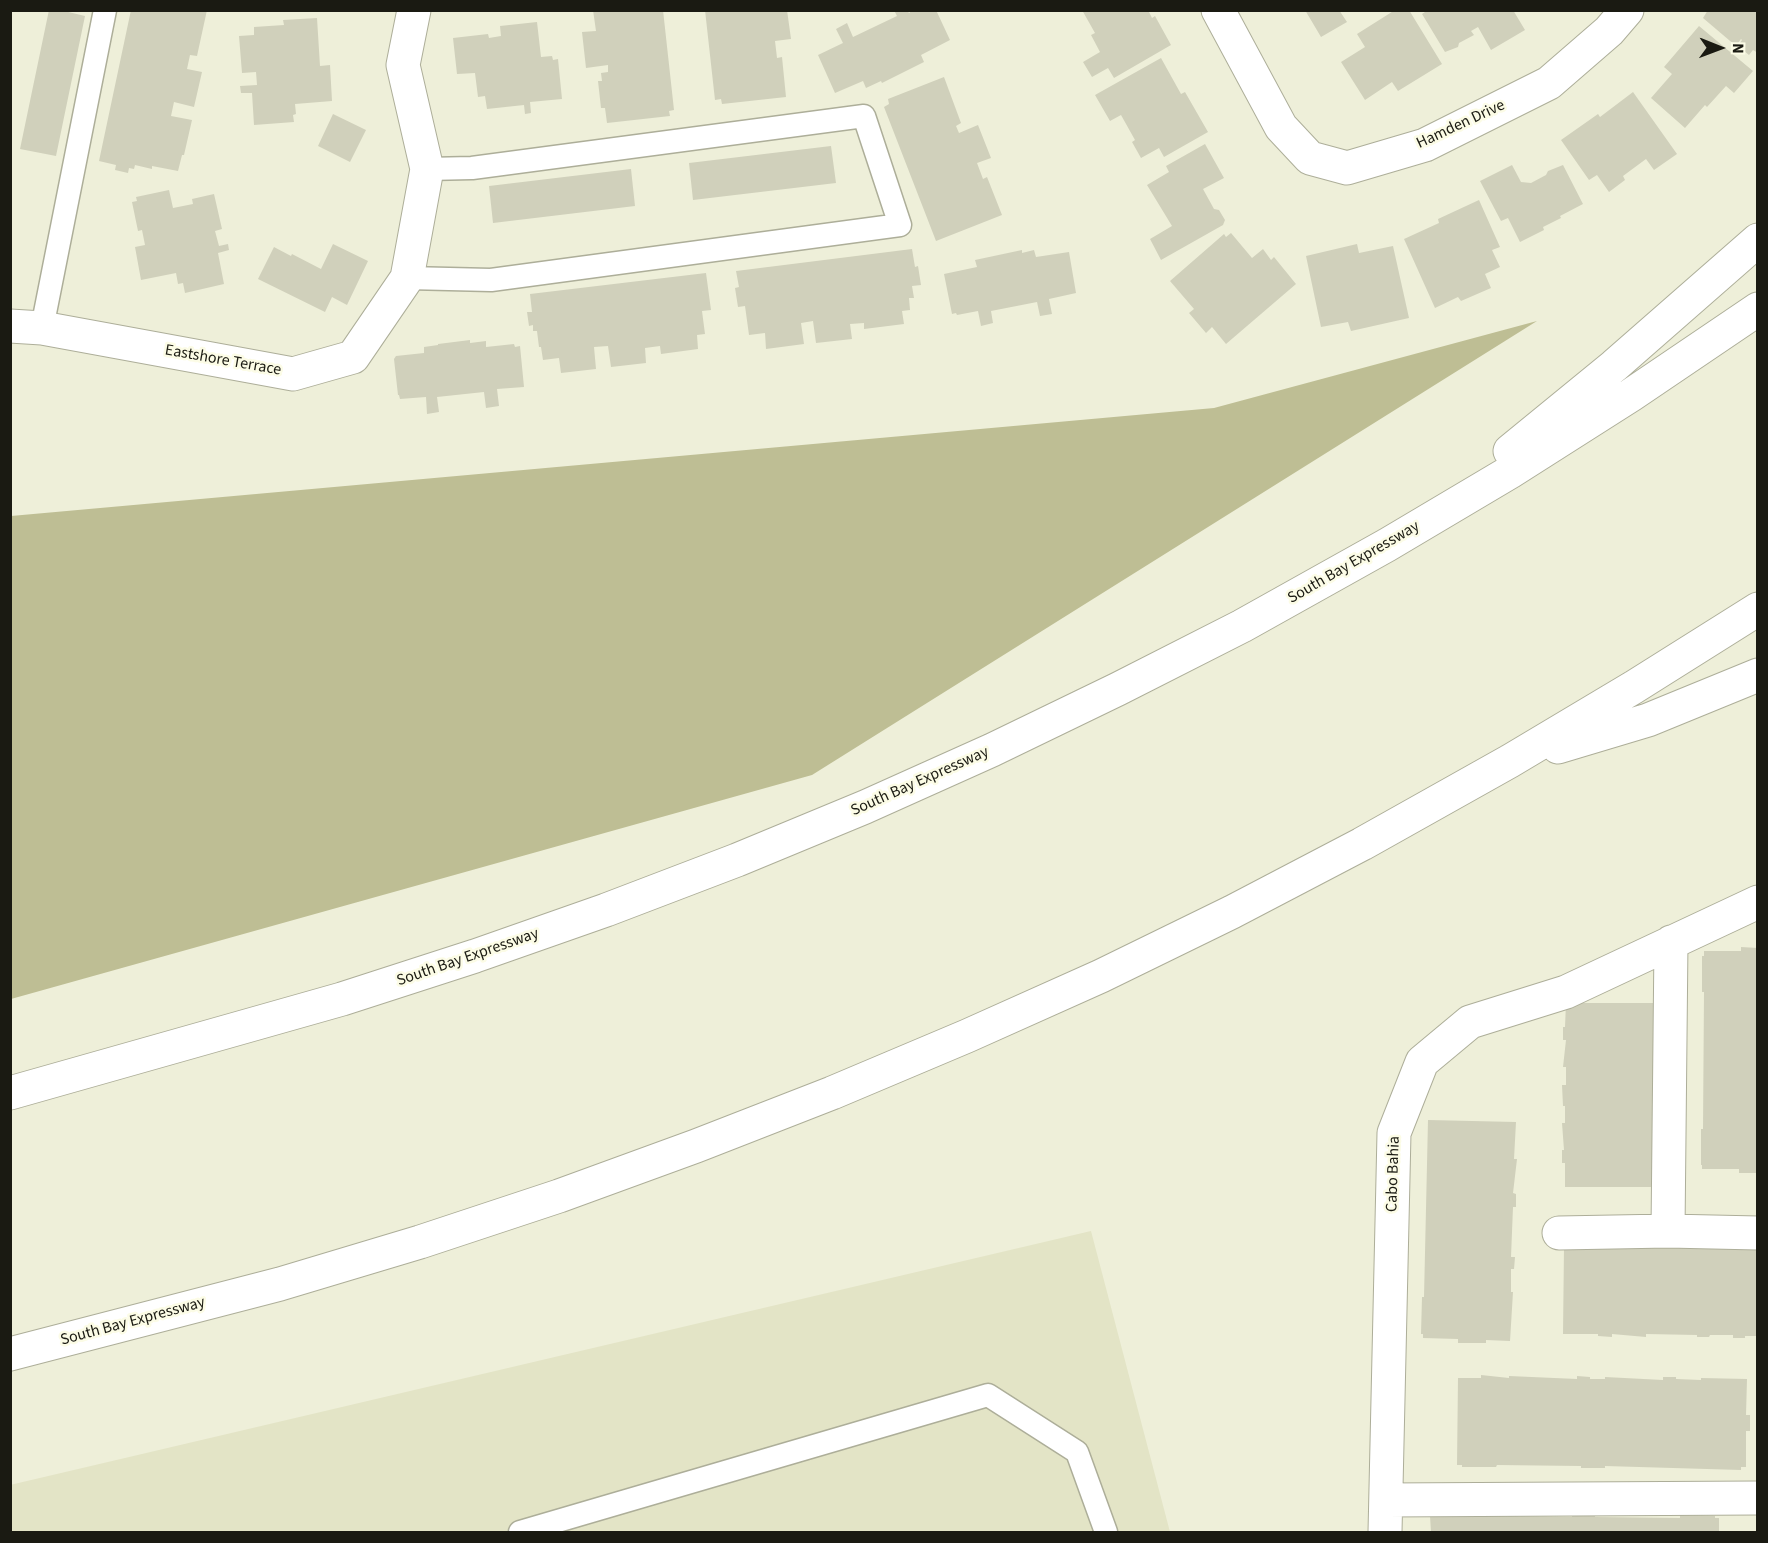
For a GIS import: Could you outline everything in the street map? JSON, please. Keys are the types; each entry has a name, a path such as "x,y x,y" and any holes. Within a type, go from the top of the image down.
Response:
{"main road":[{"name":"Eastshore Terrace","path":"26,327 292,374 353,357 407,278 427,169 403,64 414,10"},
{"name":"Hamden Drive","path":"1218,10 1281,127 1310,158 1347,168 1425,145 1549,83 1609,31 1627,10"},
{"path":"1387,545 1502,457 1614,366 1758,240"},
{"name":"South Bay Expressway","path":"10,1093 320,1006 475,957 737,860 865,807 1080,708 1242,626 1387,545 1509,472 1758,309"},
{"name":"South Bay Expressway","path":"10,1354 280,1284 420,1242 559,1196 822,1097 998,1022 1202,927 1362,844 1510,761 1758,609"},
{"path":"1510,761 1648,720 1758,675"},
{"name":"Cabo Bahia","path":"1385,1533 1395,1133 1422,1062 1470,1022 1566,992 1758,902"},
{"path":"1668,1231 1671,942"},
{"path":"1559,1233 1668,1231 1758,1233"},
{"path":"1386,1500 1758,1498"}],"lane":[{"path":"26,327 105,10"},
{"path":"407,278 490,280 900,225 864,116 472,168 427,169"},
{"path":"520,1533 988,1395 1077,1452 1106,1533"}],"shaded area":[{"path":"1537,321 812,775 11,999 11,516 1214,408"},
{"path":"1091,1231 1170,1532 11,1532 10,1485"}],"building":[{"path":"49,10 60,10 85,16 56,156 20,149"},
{"path":"131,10 207,10 197,56 190,55 187,69 202,72 194,107 174,102 171,116 192,120 178,171 135,165 134,169 129,168 128,173 115,170 116,165 99,161"},
{"path":"593,10 663,10 674,110 669,111 670,116 607,123 605,108 601,108 598,81 602,81 601,73 608,72 608,65 586,68 582,32 596,31"},
{"path":"705,10 787,10 791,39 775,41 777,58 782,57 786,97 722,104 721,99 715,100"},
{"path":"894,10 907,10 909,13 913,10 936,10 950,40 921,55 924,62 882,83 881,81 866,88 863,81 835,93 818,55 843,43 836,29 847,23 853,37 897,16"},
{"path":"1082,10 1148,10 1152,18 1155,16 1171,45 1114,78 1108,68 1092,77 1083,62 1100,52 1091,35 1095,33"},
{"path":"1305,10 1339,10 1347,22 1321,37"},
{"path":"1395,10 1409,10 1442,64 1398,91 1392,82 1365,100 1341,62 1365,47 1357,34"},
{"path":"1428,10 1513,10 1525,30 1491,50 1478,27 1471,31 1474,35 1459,43 1458,47 1445,52 1422,14"},
{"path":"1708,10 1758,10 1758,53 1753,50 1749,55 1738,46 1741,39 1736,46 1703,18"},
{"path":"317,18 320,66 330,65 332,101 295,104 294,122 254,125 252,93 241,93 240,86 257,85 256,72 242,73 239,36 254,35 254,27 284,25 283,20"},
{"path":"537,22 541,57 552,56 553,60 558,59 562,99 530,102 531,113 525,114 524,105 487,109 485,96 478,97 475,73 457,74 453,38 488,34 489,38 501,36 500,26"},
{"path":"1699,26 1753,71 1734,93 1726,86 1685,128 1651,98 1672,74 1664,67"},
{"path":"1161,58 1181,94 1185,92 1208,132 1164,157 1159,148 1141,158 1132,142 1135,140 1121,115 1110,121 1095,95"},
{"path":"944,77 961,123 956,126 959,133 978,125 991,158 977,163 983,179 987,177 1002,215 936,241 884,107 889,104 888,99"},
{"path":"1633,92 1677,154 1654,170 1646,159 1623,176 1625,180 1609,192 1597,175 1589,180 1561,140 1598,114 1600,117"},
{"path":"333,114 366,130 350,162 318,146"},
{"path":"1205,144 1224,178 1203,189 1214,209 1219,210 1225,220 1223,225 1161,260 1150,239 1172,226 1147,185 1169,172 1166,166"},
{"path":"831,146 836,183 693,200 689,163"},
{"path":"1512,165 1521,182 1531,183 1546,175 1548,171 1563,165 1583,204 1543,227 1544,230 1520,242 1508,218 1501,221 1480,181"},
{"path":"631,169 635,206 493,223 489,186"},
{"path":"169,190 173,208 193,204 192,199 214,194 222,229 215,231 219,246 228,244 229,250 218,253 224,284 185,293 183,283 178,284 176,273 141,280 135,247 145,245 142,230 138,231 132,202 137,201 136,197"},
{"path":"1479,200 1500,247 1492,250 1500,267 1485,274 1491,288 1461,301 1458,297 1435,308 1404,239 1439,223 1438,219"},
{"path":"1231,233 1252,258 1263,249 1271,260 1274,257 1296,284 1226,344 1212,327 1206,333 1189,313 1194,309 1170,281 1224,234 1226,237"},
{"path":"333,244 368,261 347,305 332,297 325,312 258,279 274,247 321,269"},
{"path":"1357,244 1359,253 1393,246 1409,318 1351,331 1348,322 1321,327 1306,256"},
{"path":"912,249 921,285 912,286 914,298 909,298 910,310 902,311 904,324 864,329 864,323 850,324 852,339 816,343 813,321 801,323 804,344 766,349 765,333 749,335 745,306 738,307 735,288 739,287 736,271"},
{"path":"1022,250 1022,253 1034,250 1036,257 1069,252 1076,293 1049,299 1052,314 1040,316 1037,302 991,311 993,323 981,326 978,311 952,314 944,274 977,267 975,260"},
{"path":"706,273 711,310 702,311 705,334 697,335 698,349 661,354 660,346 645,348 646,363 611,367 608,346 594,347 596,369 561,373 559,358 543,360 537,331 533,331 533,325 529,326 527,312 532,312 530,294"},
{"path":"470,340 470,343 486,341 486,347 514,344 515,347 520,346 524,387 497,389 499,406 486,408 484,392 437,397 439,412 427,414 426,397 400,399 394,359 396,356 424,353 424,347"},
{"path":"1741,947 1758,948 1758,1173 1739,1173 1739,1169 1702,1169 1701,1165 1704,992 1702,992 1702,956 1704,956 1704,951 1741,951"},
{"path":"1566,1003 1654,1003 1653,1187 1565,1187 1565,1163 1562,1163 1562,1150 1564,1150 1562,1123 1565,1123 1565,1106 1563,1106 1562,1085 1566,1085 1566,1067 1563,1067 1566,1040 1563,1040 1563,1027 1565,1027"},
{"path":"1428,1120 1516,1122 1514,1159 1517,1159 1513,1193 1516,1194 1516,1207 1513,1207 1511,1257 1515,1257 1514,1269 1511,1269 1511,1292 1513,1292 1510,1341 1486,1340 1486,1343 1458,1343 1458,1339 1423,1338 1421,1334"},
{"path":"1758,1246 1758,1336 1733,1338 1733,1335 1697,1337 1697,1335 1646,1334 1646,1337 1612,1334 1612,1337 1598,1336 1598,1334 1563,1334 1564,1247"},
{"path":"1481,1375 1509,1378 1509,1376 1577,1379 1577,1376 1590,1377 1590,1379 1605,1379 1605,1377 1663,1380 1663,1377 1676,1377 1676,1379 1701,1380 1701,1378 1747,1379 1746,1415 1750,1415 1750,1431 1746,1431 1746,1467 1741,1467 1741,1470 1605,1466 1605,1468 1497,1465 1496,1467 1462,1467 1462,1465 1457,1465 1458,1378 1481,1378"},
{"path":"1435,1513 1471,1516 1572,1517 1572,1515 1595,1515 1595,1517 1680,1518 1680,1515 1715,1516 1719,1518 1719,1532 1431,1532 1430,1516 1435,1516"}]}
